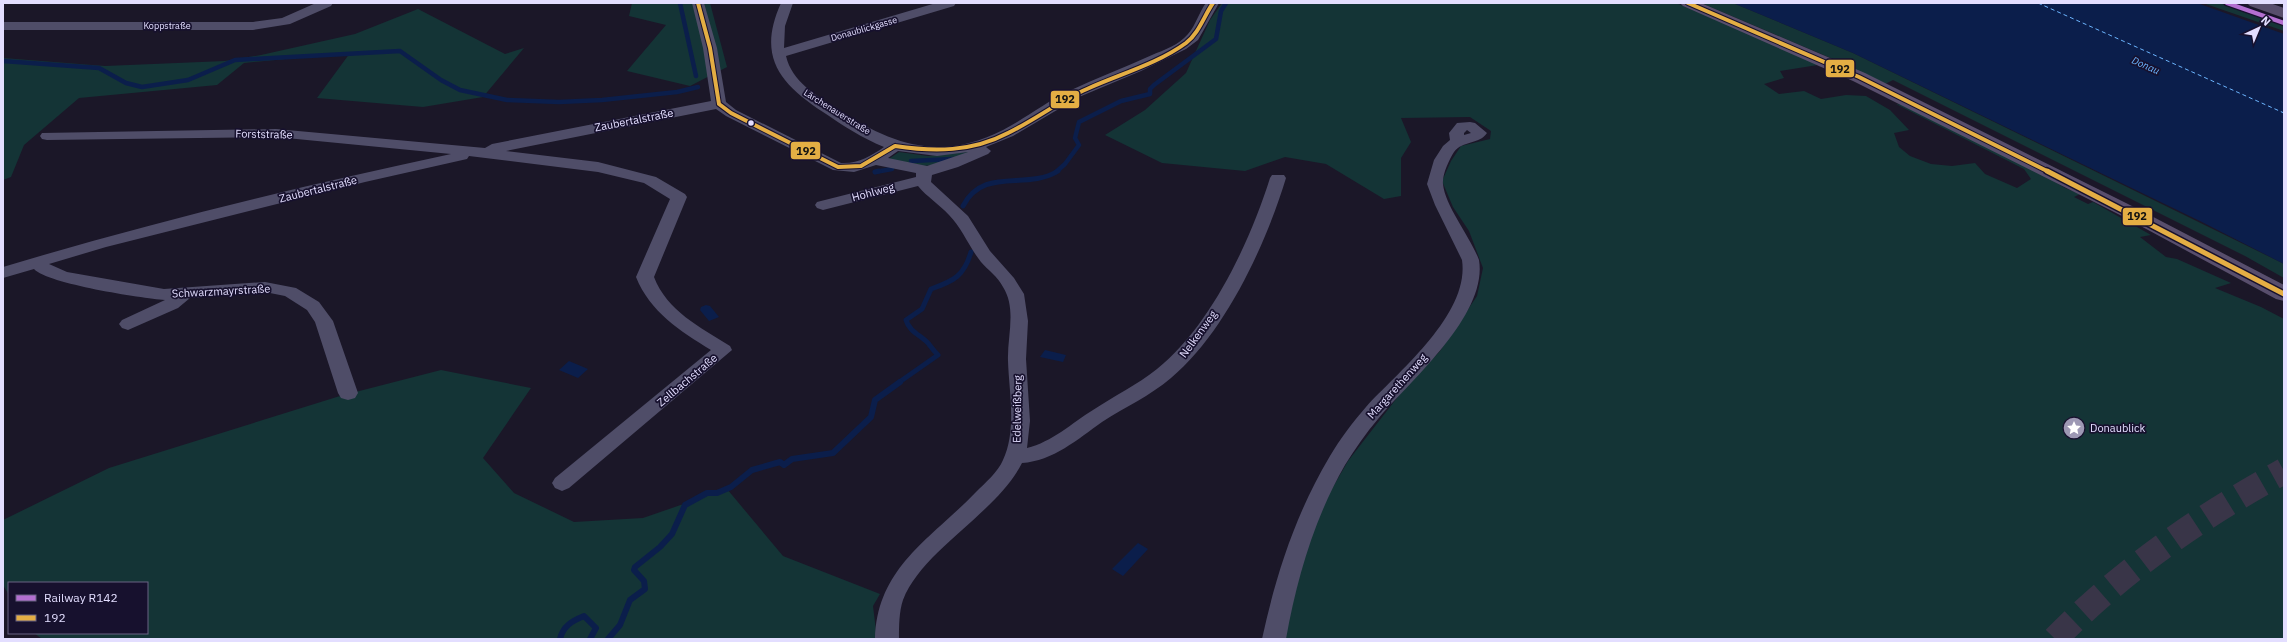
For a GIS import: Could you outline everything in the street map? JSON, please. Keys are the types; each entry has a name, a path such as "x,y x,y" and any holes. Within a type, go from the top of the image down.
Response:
{"main road":[{"path":"1688,3 1829,63 1985,139 2209,252 2284,294"},
{"path":"2255,3 2284,13"}],"street":[{"path":"698,3 713,60 719,104 731,113 838,167 861,166 875,160 895,146 918,150 944,150 969,147 995,139 1073,95 1123,75 1186,43 1196,32 1205,13 1213,3"},
{"name":"Lärchenauerstraße","path":"787,3 778,27 778,54 785,72 807,94 853,124 895,146"},
{"name":"Donaublickgasse","path":"778,54 950,3"},
{"name":"Koppstraße","path":"3,26 253,26 285,21 322,4"},
{"name":"Zaubertalstraße","path":"3,273 37,262 209,216 480,152 719,104"},
{"name":"Forststraße","path":"47,136 276,133 480,152"},
{"name":"Hohlweg","path":"824,205 923,176 973,156 992,145 995,139"},
{"name":"Margarethenweg","path":"1274,639 1280,602 1303,533 1331,471 1371,414 1428,351 1455,316 1468,291 1472,261 1468,250 1445,213 1434,184 1446,154 1458,141"},
{"name":"Zellbachstraße","path":"480,152 598,167 650,180 679,198 645,277 647,286 651,293 666,310 723,350 562,483"},
{"name":"Hohlweg","path":"875,160 923,176"},
{"name":"Edelweißberg","path":"887,639 887,619 892,600 900,585 914,566 985,497 1002,478 1015,456 1019,417 1018,301 1011,285 987,258 958,213 925,185 923,176"},
{"name":"Nelkenweg","path":"1015,456 1026,456 1054,445 1152,382 1184,355 1223,298 1264,223 1278,178"},
{"name":"Schwarzmayrstraße","path":"37,262 42,269 65,277 164,295 265,287 290,292 313,306 324,321 348,393"},
{"path":"128,324 172,304 184,294"}],"green space":[{"path":"632,3 710,3 727,67 690,86 627,71 666,25 629,16"},
{"path":"1222,3 1676,3 1824,64 1780,71 1784,78 1764,84 1779,94 1804,91 1821,99 1846,95 1866,96 1890,110 1909,130 1894,133 1899,147 1910,156 1931,164 1952,166 1975,163 1985,174 2017,188 2031,179 2024,169 1896,104 1910,106 2025,163 2065,188 2080,194 2074,197 2088,204 2093,202 2151,235 2140,237 2166,257 2177,259 2231,283 2215,288 2261,307 2284,319 2284,639 1284,639 1311,525 1348,461 1400,394 1440,351 1477,296 1483,268 1469,231 1453,207 1442,181 1451,161 1461,146 1490,139 1491,131 1470,117 1401,118 1411,142 1401,158 1401,196 1384,199 1326,164 1285,157 1245,171 1162,163 1105,135 1145,110 1186,73 1210,20"},
{"path":"1701,3 1733,3 1853,53 2284,264 2284,278 2245,256 1893,80 1885,84 1833,59"},
{"path":"2203,3 2220,3 2284,26 2284,31"},
{"path":"418,9 505,54 524,48 483,97 423,107 317,98 350,53 244,63 217,85 79,98 24,145 11,177 3,180 3,58 105,66 225,61 261,55 355,34"},
{"path":"976,151 940,164 924,166 884,162 899,152 928,156"},
{"path":"441,370 531,388 483,458 514,493 574,522 643,518 727,489 783,556 880,594 873,606 877,639 42,639 35,634 148,634 148,582 8,582 8,593 3,585 3,520 109,468 340,396"}],"water":[{"name":"Donau","path":"1733,3 2197,3 2284,34 2284,264 2202,222 1853,53"},
{"path":"706,305 710,306 719,317 709,321 700,310 701,307"},
{"path":"1045,350 1066,355 1063,362 1040,357"},
{"path":"569,361 588,369 578,378 559,370"},
{"path":"1138,543 1148,549 1123,576 1112,569"}],"waterway":[{"path":"680,3 696,76"},
{"path":"1056,172 1065,164 1079,145 1075,138 1079,122 1121,101 1150,94 1150,89 1154,85 1216,39 1221,11 1226,3"},
{"path":"3,61 99,68 126,83 142,87 188,80 235,60 400,51 441,80 460,90 507,100 559,102 602,100 677,92 698,87"},
{"path":"911,161 953,159"},
{"path":"879,171 875,172 892,169"},
{"path":"963,206 972,194 982,186 1006,181 1046,177 1056,172"},
{"path":"898,383 938,355 928,343 912,330 907,324 906,320 922,309 931,289 952,280 961,272 965,267 971,252"},
{"path":"608,639 620,625 630,600 645,589 644,581 634,570 635,567 660,547 672,534 685,505 707,493 717,493 731,487 752,470 780,462 784,465 792,459 833,453 871,417 875,400 900,382"},
{"path":"560,639 561,634 569,624 584,616 596,628 590,639"}],"ferry route":[{"path":"2038,3 2284,113"}],"tunnel":[{"path":"2055,639 2108,590 2163,546 2222,507 2284,471"}],"rail line":[{"name":"R142","path":"2227,3 2284,23"}],"transit line":[{"name":"192","path":"698,3 710,48 719,104"},
{"name":"192","path":"895,146 940,150 974,146 997,139 1073,95 1145,65 1186,43 1198,30 1206,13 1213,3"},
{"name":"192","path":"1688,3 1859,77 2131,213 2284,294"},
{"name":"192","path":"719,104 731,113 838,167 861,166 895,146"}],"place":[{"name":"Donaublick","path":"2074,428"}]}
